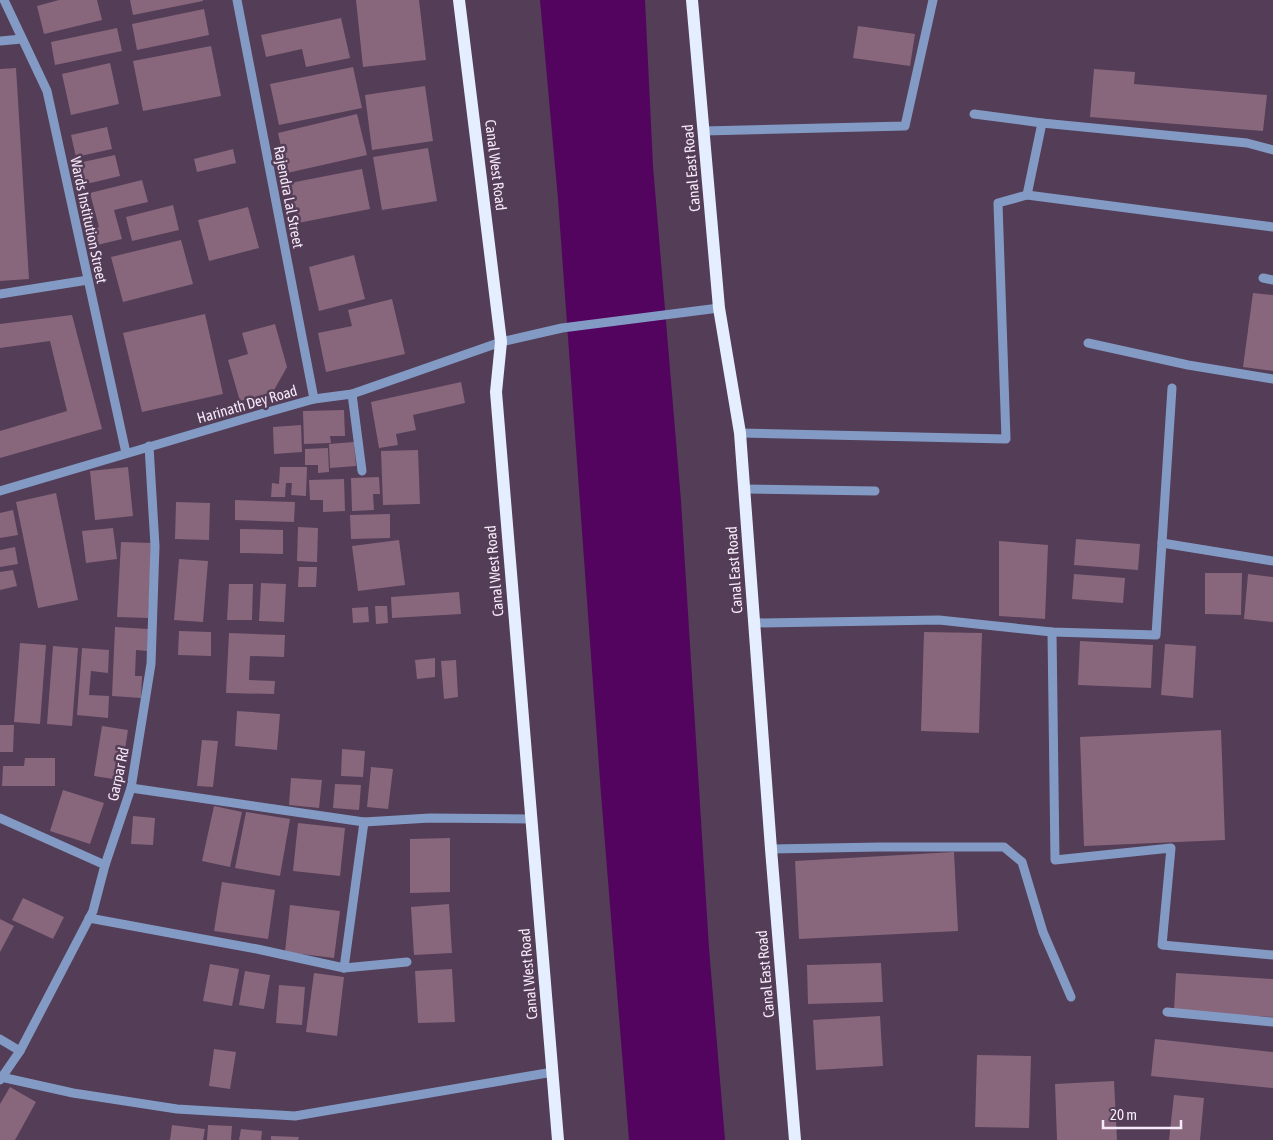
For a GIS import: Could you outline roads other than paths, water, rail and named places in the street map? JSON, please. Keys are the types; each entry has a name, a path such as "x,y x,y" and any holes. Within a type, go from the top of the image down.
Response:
{"main road":[{"name":"Canal West Road","path":"459,0 501,342 496,392 558,1140"},
{"name":"Canal East Road","path":"692,0 719,308 740,433 795,1140"}],"street":[{"name":"Wards Institution Street","path":"4,0 47,91 126,453"},
{"name":"Rajendra Lal Street","path":"237,0 314,399"},
{"path":"704,131 905,126 933,0"},
{"path":"0,41 22,39"},
{"path":"974,114 1042,123 1247,143 1273,150"},
{"path":"1028,195 1042,123"},
{"path":"740,433 1006,439 998,203 1028,195 1273,227"},
{"path":"1263,278 1273,280"},
{"path":"0,294 88,280"},
{"name":"Harinath Dey Road","path":"0,490 314,399 352,394 501,342 562,328 719,308"},
{"path":"1088,343 1188,365 1273,379"},
{"path":"755,623 939,620 1052,632 1156,635 1172,388"},
{"path":"352,394 362,471"},
{"name":"Garpar Rd","path":"1,1078 20,1051 93,911 105,865 131,788 151,664 155,546 149,446"},
{"path":"744,489 875,491"},
{"path":"1162,543 1273,561"},
{"path":"1052,632 1055,860 1171,848 1162,945 1273,955"},
{"path":"131,788 364,822 430,818 532,819"},
{"path":"0,818 105,865"},
{"path":"344,968 364,822"},
{"path":"771,849 1004,847 1022,862 1043,932 1071,997"},
{"path":"89,918 257,949 344,968 407,962"},
{"path":"1166,1012 1273,1022"},
{"path":"0,1039 20,1051"},
{"path":"1,1078 73,1093 177,1109 295,1116 553,1072"}]}
